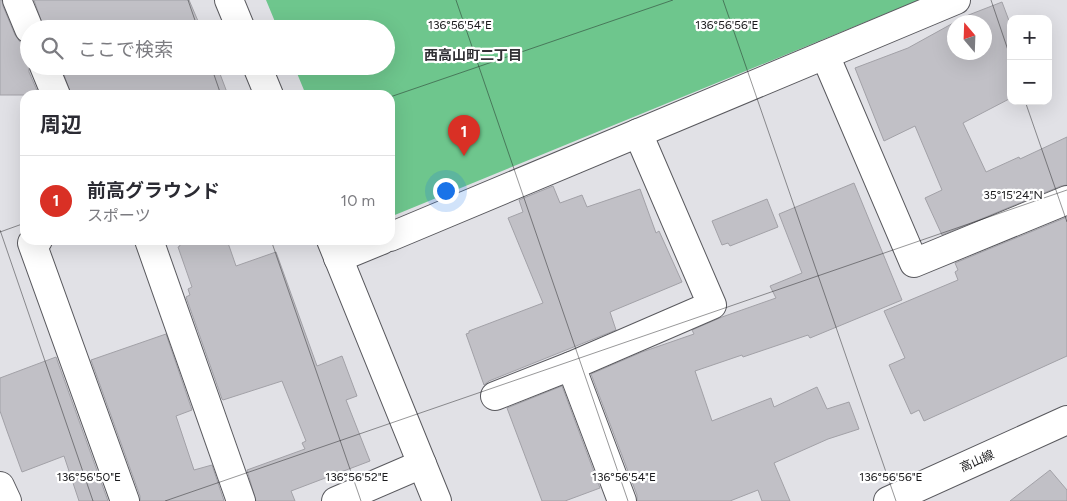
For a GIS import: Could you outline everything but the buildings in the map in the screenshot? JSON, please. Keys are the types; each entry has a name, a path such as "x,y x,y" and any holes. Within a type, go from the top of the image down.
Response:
{"street":[{"path":"17,0 25,20"},
{"path":"229,0 238,20"},
{"path":"395,235 956,0"},
{"path":"825,55 914,263 1067,200"},
{"path":"48,75 54,90"},
{"path":"261,75 267,90"},
{"path":"495,396 571,366 712,305 638,133"},
{"path":"33,245 125,501"},
{"path":"150,245 241,501"},
{"path":"355,245 334,249 437,501"},
{"path":"571,366 622,501"},
{"name":"高山線","path":"888,501 1067,420"},
{"path":"336,501 422,464"},
{"path":"0,486 6,501"}],"green space":[{"path":"266,0 919,0 395,215 395,90 304,90 298,75 395,75 395,20 274,20"}],"place":[{"name":"前高グラウンド","path":"464,156"}],"district":[{"name":"西高山町二丁目","path":"473,55"}]}
